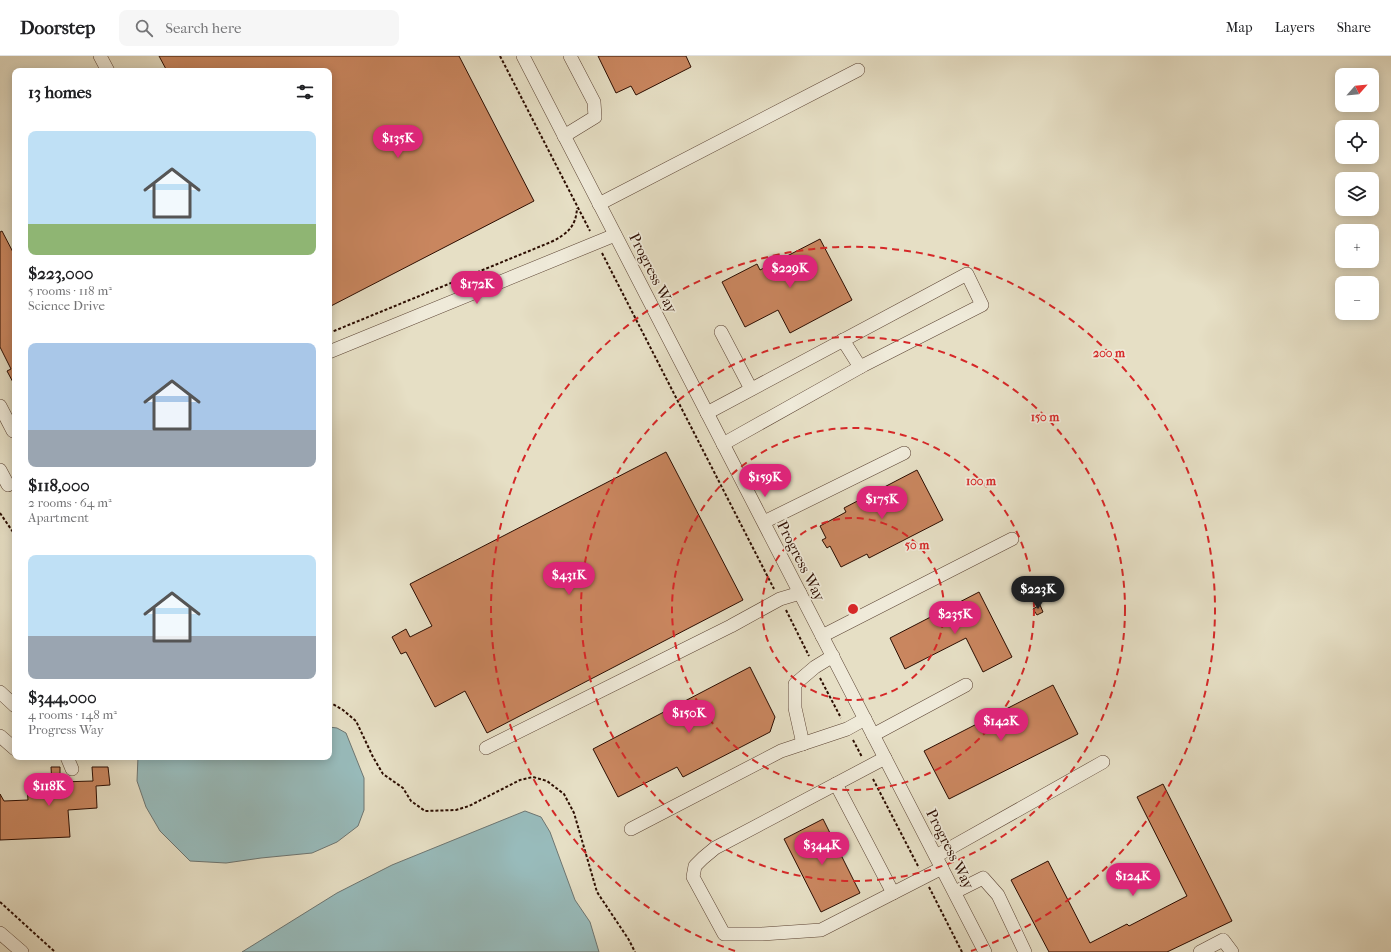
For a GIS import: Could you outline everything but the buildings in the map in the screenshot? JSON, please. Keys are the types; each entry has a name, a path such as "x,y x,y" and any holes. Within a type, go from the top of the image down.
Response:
{"street":[{"path":"100,56 106,68"},
{"name":"Progress Way","path":"523,56 985,952"},
{"path":"564,136 595,117 594,102 570,56"},
{"path":"599,204 858,70"},
{"path":"332,351 615,235"},
{"path":"707,413 967,274 982,305 860,367 723,444"},
{"path":"721,332 751,390"},
{"path":"843,340 860,367"},
{"path":"0,406 12,429"},
{"path":"764,522 904,453"},
{"path":"0,470 8,485"},
{"path":"822,636 1012,539"},
{"path":"486,748 731,626 780,599 800,593"},
{"path":"802,744 795,708 795,684 815,667 833,656"},
{"path":"873,735 966,685"},
{"path":"0,692 12,703"},
{"path":"631,829 781,751 847,729 865,719"},
{"path":"0,736 12,746"},
{"path":"885,758 715,848 695,866 693,877 724,934 762,934 821,930 924,877 939,862 1103,762"},
{"path":"836,784 894,893"},
{"path":"955,892 983,878 998,895 1025,952"},
{"path":"0,933 22,952"},
{"path":"1200,952 1223,940 1232,952"}],"path":[{"path":"500,56 962,952"},
{"path":"332,332 562,236 570,229 576,220 577,207"},
{"path":"0,514 12,531"},
{"path":"332,704 343,710 356,721 383,774 403,788 411,801 424,811 456,810 469,806 520,780 533,777 547,781 564,794 574,814 597,892 629,940 635,952"},
{"path":"0,902 55,952"}],"water":[{"path":"332,727 337,728 346,733 364,778 364,810 358,826 337,842 312,853 226,863 190,861 160,831 146,807 137,781 138,760 332,760"},
{"path":"525,811 541,817 550,832 575,900 590,922 599,952 242,952 337,893 392,865"}]}
